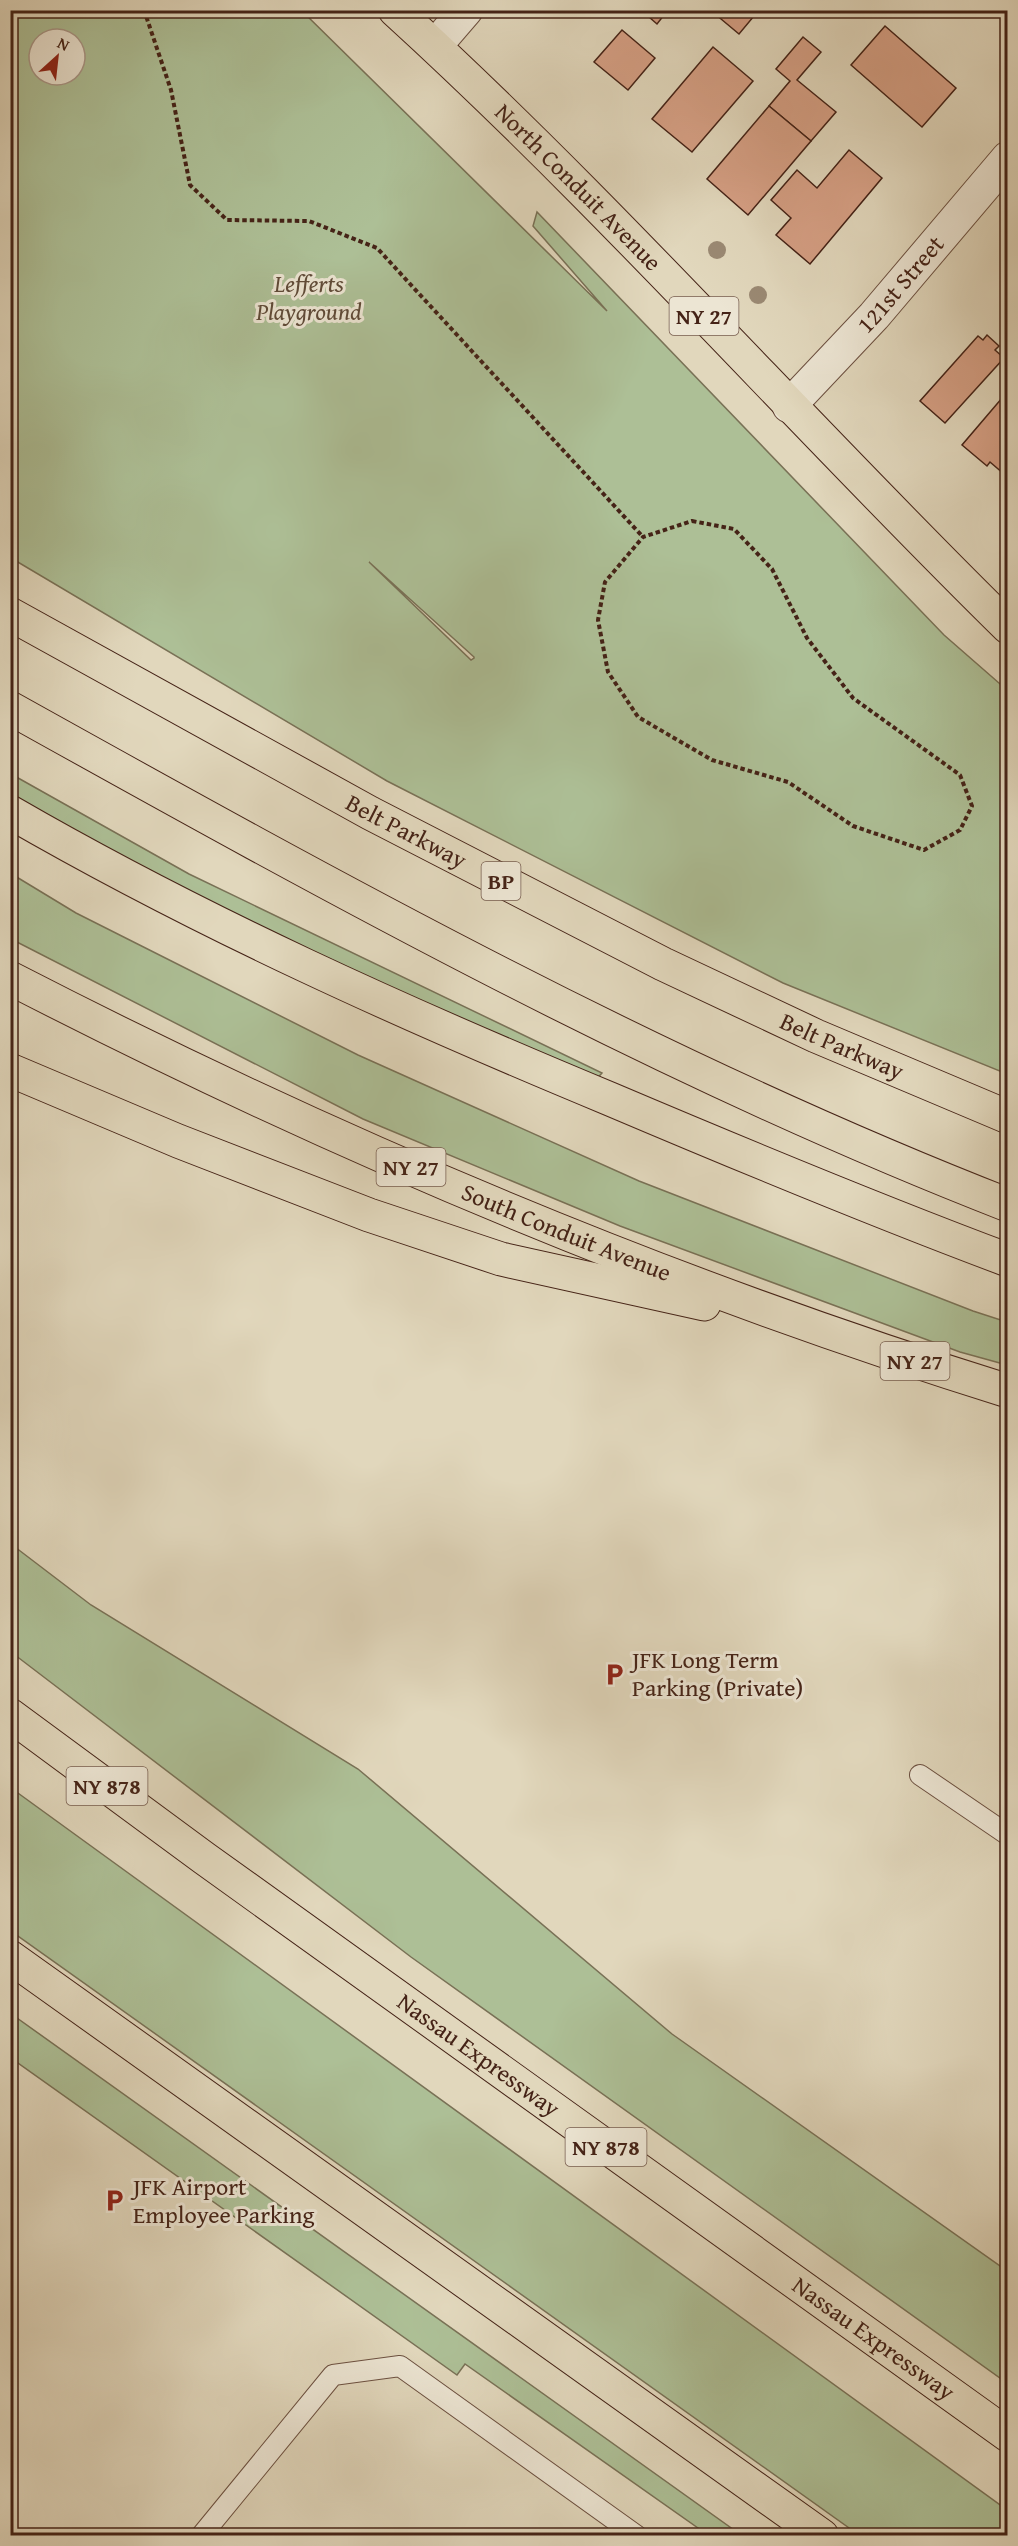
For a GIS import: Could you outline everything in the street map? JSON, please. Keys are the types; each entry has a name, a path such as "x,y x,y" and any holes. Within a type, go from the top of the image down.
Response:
{"main road":[{"name":"North Conduit Avenue","path":"395,10 603,209 789,406 1008,627"},
{"name":"Belt Parkway","path":"10,614 370,813 663,964 807,1032 1008,1117"},
{"path":"10,708 259,846 582,1014 802,1120 1008,1205"},
{"path":"10,812 194,910 376,998 803,1180 1008,1260"},
{"name":"South Conduit Avenue","path":"10,978 149,1050 322,1130 654,1267 824,1330 1008,1391"},
{"path":"10,1070 274,1180 369,1215 501,1259 824,1330"},
{"name":"Nassau Expressway","path":"10,1715 213,1865 1008,2435"},
{"path":"10,1957 822,2535"}],"street":[{"path":"435,46 466,10"},
{"name":"121st Street","path":"789,406 874,316 1008,158"}],"lane":[{"path":"920,1775 1008,1835"},
{"path":"201,2535 333,2375 400,2366 637,2535"}],"path":[{"path":"144,10 171,90 190,185 226,220 309,221 377,248 643,537"},
{"path":"692,521 734,529 772,569 807,638 853,698 960,775 972,806 960,830 924,850 853,826 788,782 712,760 638,717 608,672 598,620 605,582 643,537 692,521"}],"green space":[{"name":"Lefferts Playground","path":"11,10 302,11 607,311 533,226 537,212 944,635 1007,690 1007,1074 783,983 387,781 11,558","holes":["369,562 474,657 471,660"]},
{"path":"11,774 189,874 602,1073 591,1085 283,951 11,802"},
{"path":"10,873 76,913 358,1055 639,1181 973,1311 1007,1322 1007,1365 960,1352 620,1226 363,1119 11,939"},
{"path":"11,1544 91,1605 358,1769 672,2034 1007,2271 1007,2383 411,1957 11,1652"},
{"path":"11,1788 1007,2510 1007,2535 859,2535 11,1931"},
{"path":"10,2013 741,2535 708,2535 465,2364 457,2375 11,2058"}],"building":[{"path":"641,10 668,10 657,24"},
{"path":"718,10 759,10 739,34 715,14"},
{"path":"885,26 956,88 922,127 851,65"},
{"path":"622,30 655,58 628,90 594,62"},
{"path":"803,37 821,52 797,80 836,112 811,141 769,106 790,81 776,69"},
{"path":"713,47 753,81 692,152 652,119"},
{"path":"769,106 811,141 748,215 707,179"},
{"path":"849,150 882,178 810,264 776,235 791,218 771,200 797,170 817,188"},
{"path":"987,335 999,346 995,350 1004,358 945,423 920,401 978,336 983,340"},
{"path":"1008,391 1008,470 1004,474 990,462 987,466 962,445"}],"place":[{"name":"JFK Long Term Parking (Private)","path":"614,1674"},
{"name":"JFK Airport Employee Parking","path":"115,2201"}]}
